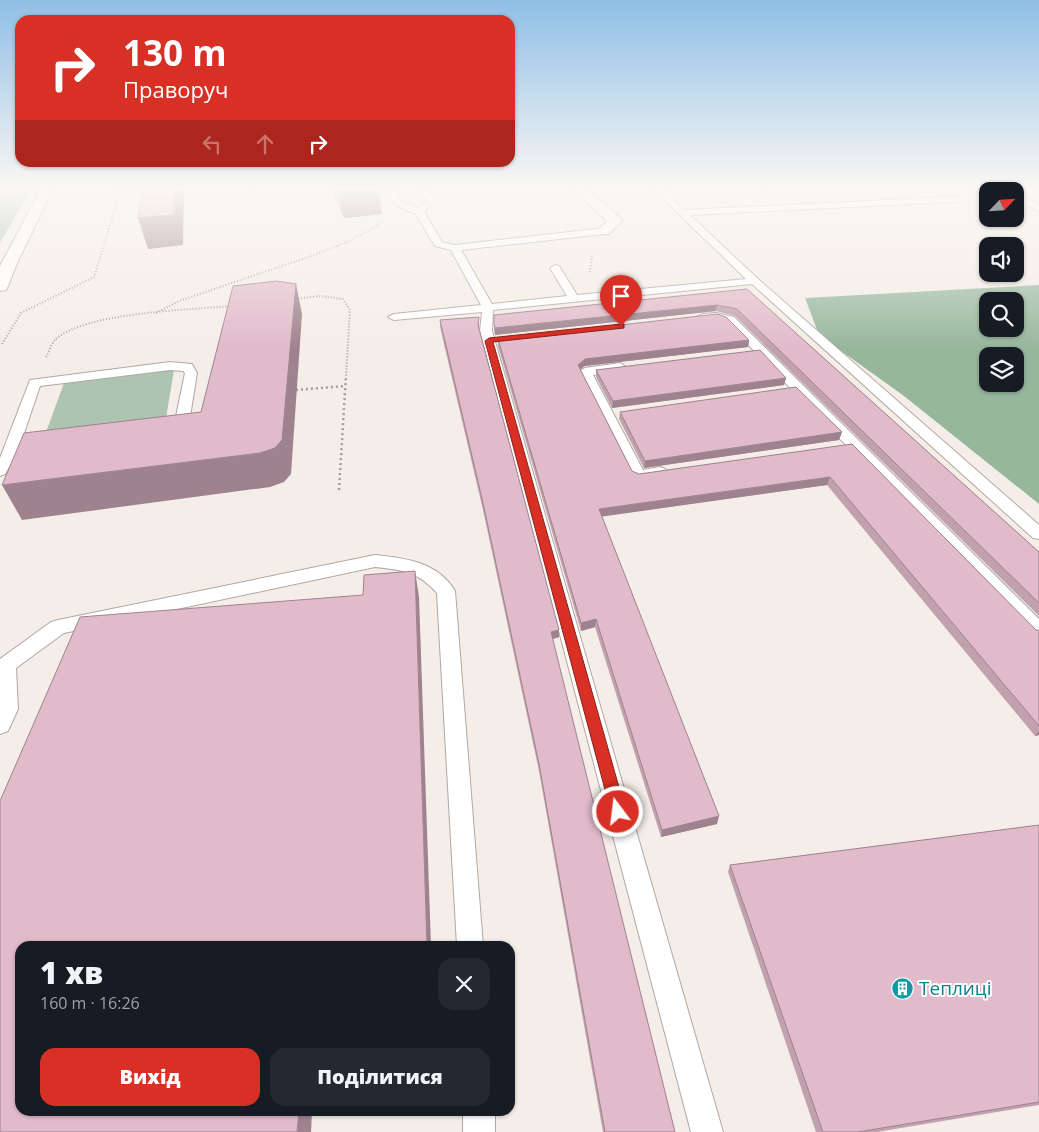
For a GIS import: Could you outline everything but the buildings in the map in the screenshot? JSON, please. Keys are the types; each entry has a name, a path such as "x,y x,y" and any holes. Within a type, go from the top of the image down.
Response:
{"street":[{"path":"0,286 20,242"}],"lane":[{"path":"437,242 438,244 455,248 509,242"},
{"path":"713,242 754,281 1039,534"},
{"path":"455,248 488,307 486,332 494,340 707,1132"},
{"path":"555,268 579,298"},
{"path":"394,317 754,281"},
{"path":"686,319 716,316 730,319 1039,631"},
{"path":"743,353 762,351"},
{"path":"0,471 8,457 36,383 170,366 188,367 191,373 182,423 174,430 155,436"},
{"path":"634,366 585,372 612,414 638,475 678,469"},
{"path":"780,391 799,388"},
{"path":"836,447 855,444"},
{"path":"8,457 47,451"},
{"path":"0,725 7,709 3,666 58,627 375,561 420,568 434,576 446,591 470,941"},
{"path":"479,1116 479,1132"}],"path":[{"path":"2,344 21,313 94,277 105,242"},
{"path":"152,315 179,301 347,242"},
{"path":"579,298 588,293 595,247 598,242"},
{"path":"291,300 320,296 344,299 350,310 339,490"},
{"path":"36,383 54,340 74,327 103,320 231,306"},
{"path":"296,390 345,386"}],"green space":[{"path":"1039,285 1039,504 904,396 819,335 805,298"},
{"path":"174,370 164,430 41,446 64,383"}],"place":[{"name":"Теплиці","path":"903,988"}],"route":[{"path":"618,812 489,341 621,326"}]}
